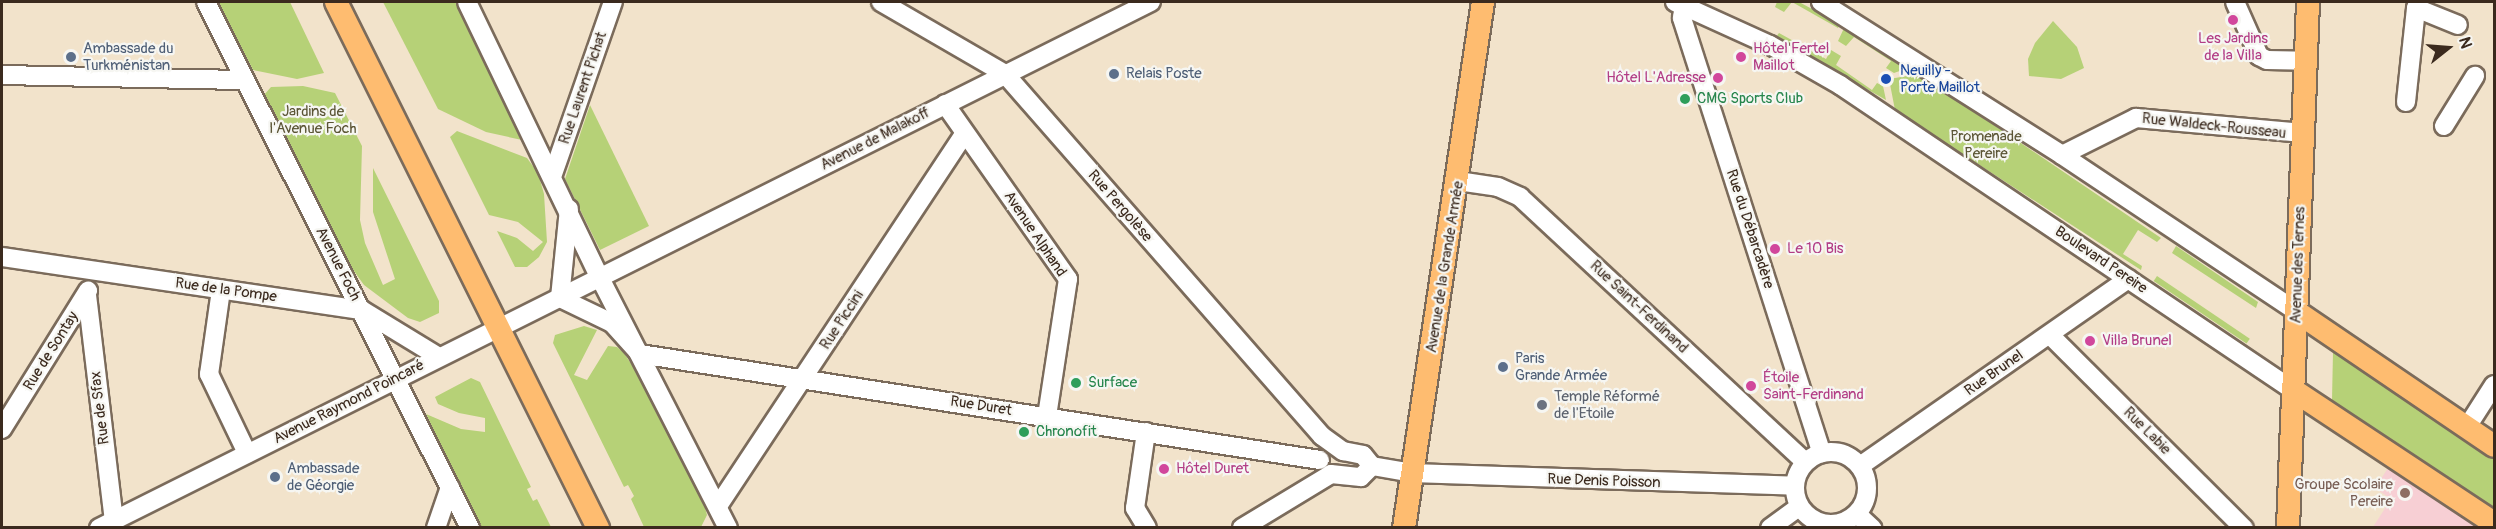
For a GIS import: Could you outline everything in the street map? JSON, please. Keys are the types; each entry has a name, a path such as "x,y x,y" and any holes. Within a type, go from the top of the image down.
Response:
{"main road":[{"path":"336,2 598,528"},
{"name":"Avenue des Ternes","path":"2288,528 2308,2"},
{"name":"Avenue de la Grande Armée","path":"1404,528 1485,3"},
{"path":"2296,312 2494,446"},
{"name":"Boulevard Pereire","path":"2293,390 2494,523"}],"street":[{"name":"Avenue Foch","path":"206,2 397,378 470,528"},
{"path":"467,2 553,174 600,278 728,528"},
{"name":"Rue Laurent Pichat","path":"553,174 613,2"},
{"name":"Rue Pergolèse","path":"881,2 1005,74 1337,447"},
{"name":"Avenue de Malakoff","path":"600,278 1151,2"},
{"path":"1821,2 2062,155 2296,312"},
{"path":"2235,2 2259,56 2306,61"},
{"name":"Boulevard Pereire","path":"1690,5 1770,45 1840,85 2293,390"},
{"name":"Rue du Débarcadère","path":"1690,5 1682,18 1822,453"},
{"path":"2406,102 2416,8 2458,25"},
{"path":"2,75 245,80"},
{"path":"2444,126 2475,76"},
{"name":"Avenue Alphand","path":"945,104 1068,279 1047,416"},
{"name":"Rue Waldeck-Rousseau","path":"2062,155 2127,119 2136,118 2303,133"},
{"name":"Rue Piccini","path":"718,506 965,133"},
{"name":"Rue Saint-Ferdinand","path":"1458,181 1498,187 1520,197 1805,462"},
{"path":"569,208 560,298 612,323 640,354"},
{"name":"Rue de la Pompe","path":"2,257 362,310 439,357"},
{"name":"Rue de Sontay","path":"2,429 87,295 92,270"},
{"name":"Avenue Raymond Poincaré","path":"107,524 600,278"},
{"name":"Rue Brunel","path":"1860,466 2128,279"},
{"path":"221,290 209,374 247,453"},
{"name":"Rue de Sfax","path":"87,295 107,524"},
{"name":"Rue Labie","path":"2050,335 2244,528"},
{"name":"Rue Duret","path":"640,354 1146,432 1331,469"},
{"path":"2467,427 2494,385"},
{"path":"1146,432 1135,508 1147,528"},
{"path":"1242,528 1331,469 1337,447 1363,455 1372,466 1361,477 1331,469"},
{"path":"1822,453 1842,454 1860,466 1867,490 1857,513 1846,521 1828,525 1814,520 1799,507 1795,486 1805,462 1822,453"},
{"name":"Rue Denis Poisson","path":"1372,466 1413,473 1454,476 1795,486"},
{"path":"436,528 450,487"},
{"path":"1770,528 1799,507"},
{"path":"1857,513 1872,528"}],"shaded area":[{"name":"Groupe Scolaire Pereire","path":"2388,468 2478,527 2373,527 2391,499 2375,488"}],"green space":[{"name":"Jardins de l'Avenue Foch","path":"218,2 290,2 324,73 297,79 253,70"},
{"path":"383,2 456,2 522,140 486,132 438,109"},
{"path":"1777,2 1792,2 1784,12 1775,7"},
{"path":"1792,2 1799,2 1840,24 1838,28"},
{"path":"2053,21 2077,47 2084,68 2061,79 2029,76 2028,59 2035,43"},
{"path":"1845,26 1908,68 1894,73 1886,68 1891,61 1854,37 1846,46 1838,41"},
{"path":"1779,33 1826,59 1831,50 1841,56 1836,65 1872,90 1877,83 1883,86 1886,100 1776,37"},
{"name":"Promenade Pereire","path":"1919,74 2161,238 2157,242 2138,230 2123,254 2142,266 2141,270 1895,110 1889,79"},
{"name":"Jardins de l'Avenue Foch","path":"303,86 335,93 362,146 360,220 365,243 383,285 395,279 373,212 373,168 439,301 439,313 420,322 408,318 364,285 351,267 264,95 271,87"},
{"path":"590,105 649,226 600,250 565,179"},
{"path":"457,131 527,158 538,173 544,194 547,242 539,257 527,267 515,267 497,231 517,238 533,251 543,242 518,222 489,215 450,137"},
{"path":"2176,246 2258,302 2256,308 2172,253"},
{"path":"2157,276 2250,339 2246,344 2154,281"},
{"path":"584,326 597,330 574,375 587,380 608,346 617,347 624,353 642,380 703,500 707,515 701,527 644,527 631,499 634,496 628,485 624,487 553,343 555,335"},
{"path":"2333,352 2494,458 2494,510 2332,400"},
{"path":"471,378 480,382 531,487 527,489 533,501 537,499 551,527 480,527 426,414 461,429 485,432 485,418 459,413 438,404 435,397"}],"place":[{"name":"Les Jardins de la Villa","path":"2233,20"},
{"name":"Ambassade du Turkménistan","path":"71,57"},
{"name":"Hôtel Fertel Maillot","path":"1741,57"},
{"name":"Relais Poste","path":"1114,74"},
{"name":"Hôtel L'Adresse","path":"1718,78"},
{"name":"Neuilly - Porte Maillot","path":"1886,79"},
{"name":"CMG Sports Club","path":"1685,99"},
{"name":"Le 10 Bis","path":"1775,249"},
{"name":"Villa Brunel","path":"2090,341"},
{"name":"Paris Grande Armée","path":"1503,367"},
{"name":"Surface","path":"1076,383"},
{"name":"Étoile Saint-Ferdinand","path":"1751,386"},
{"name":"Temple Réformé de l'Etoile","path":"1542,405"},
{"name":"Chronofit","path":"1024,432"},
{"name":"Hôtel Duret","path":"1164,469"},
{"name":"Ambassade de Géorgie","path":"275,477"},
{"name":"Groupe Scolaire Pereire","path":"2405,493"}]}
